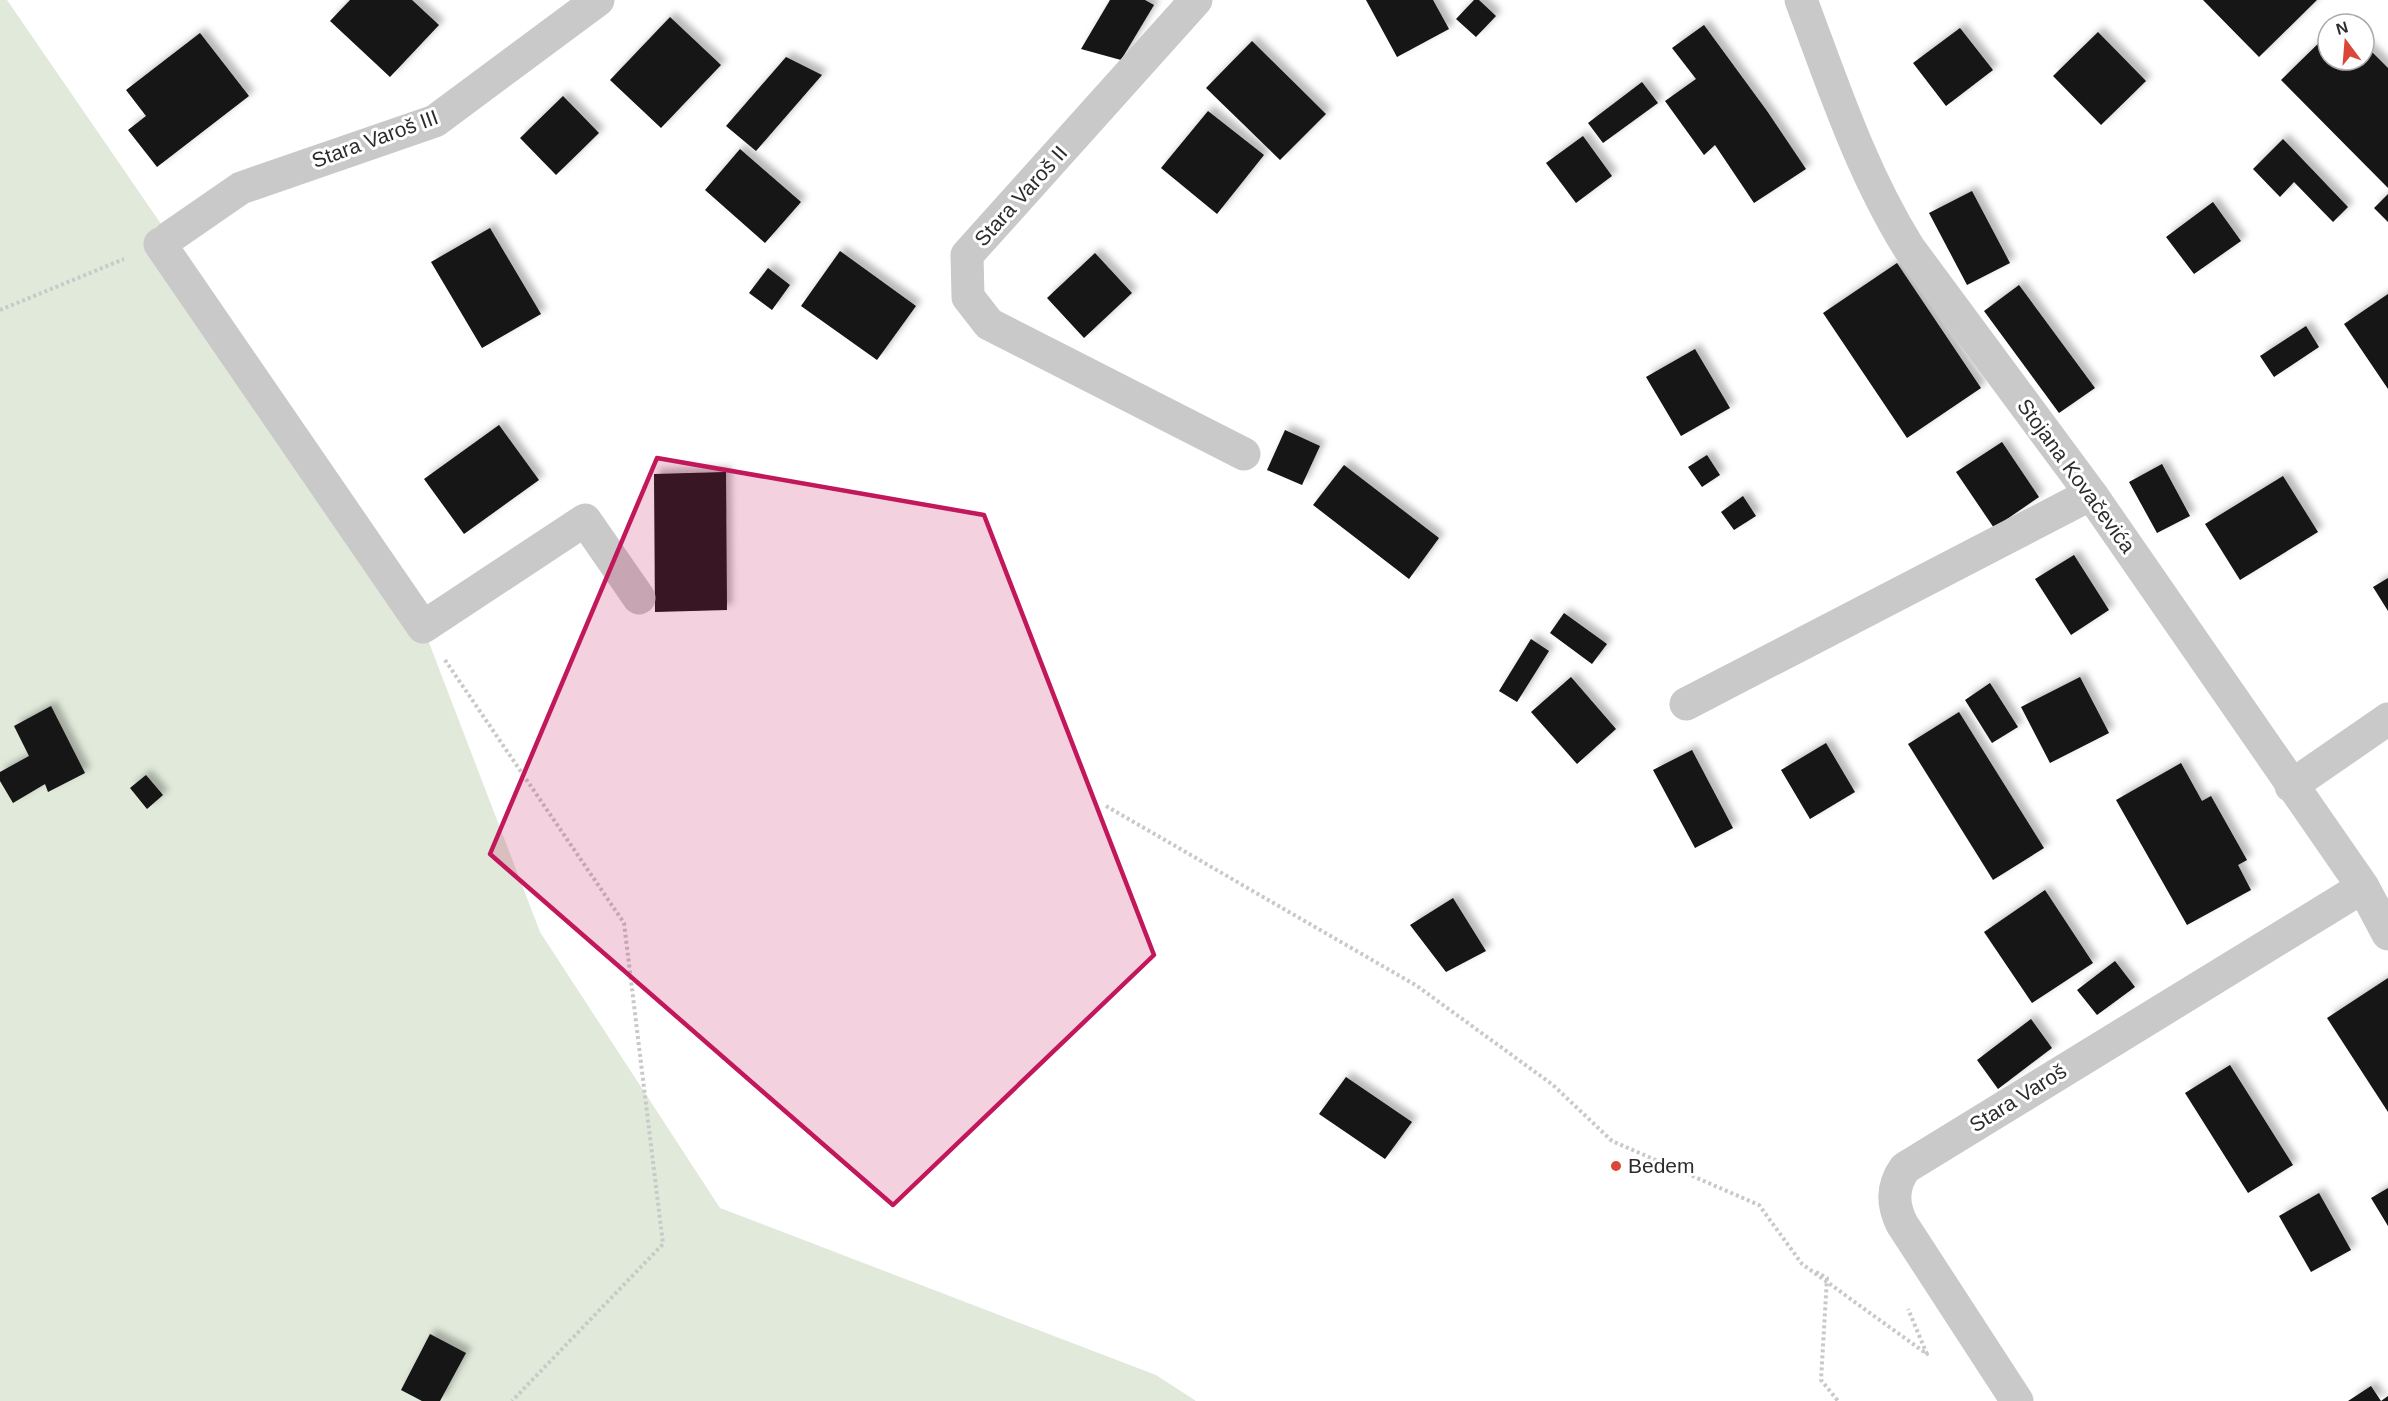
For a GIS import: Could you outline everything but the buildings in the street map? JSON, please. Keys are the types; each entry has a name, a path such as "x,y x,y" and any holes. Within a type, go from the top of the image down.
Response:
{"street":[{"name":"Stara Varoš III","path":"165,241 241,188 435,121 598,0"},
{"name":"Stara Varoš II","path":"1196,0 967,255 968,297 989,324 1245,454"},
{"name":"Stojana Kovačevića","path":"1801,0 1860,157 1883,207 1909,248 2091,494 2363,887 2388,934"},
{"path":"165,241 423,627 585,520 639,598"},
{"path":"1686,704 2091,494"},
{"path":"2291,786 2388,719"},
{"name":"Stara Varoš","path":"2017,1401 1902,1224 1896,1211 1895,1182 1905,1168 2363,887"}],"path":[{"path":"0,310 165,241"},
{"path":"423,627 624,922 663,1244 512,1401"},
{"path":"1106,806 1417,986 1553,1085 1612,1141 1760,1205 1802,1264 1927,1354 1904,1301"},
{"path":"1802,1264 1827,1278 1821,1380 1838,1401"}],"highlighted area":[{"path":"657,458 984,515 1154,955 893,1205 490,854"}],"green space":[{"path":"0,0 7,0 170,237 423,627 540,932 720,1208 1156,1375 1196,1401 0,1401"}],"place":[{"name":"Bedem","path":"1616,1166"}]}
